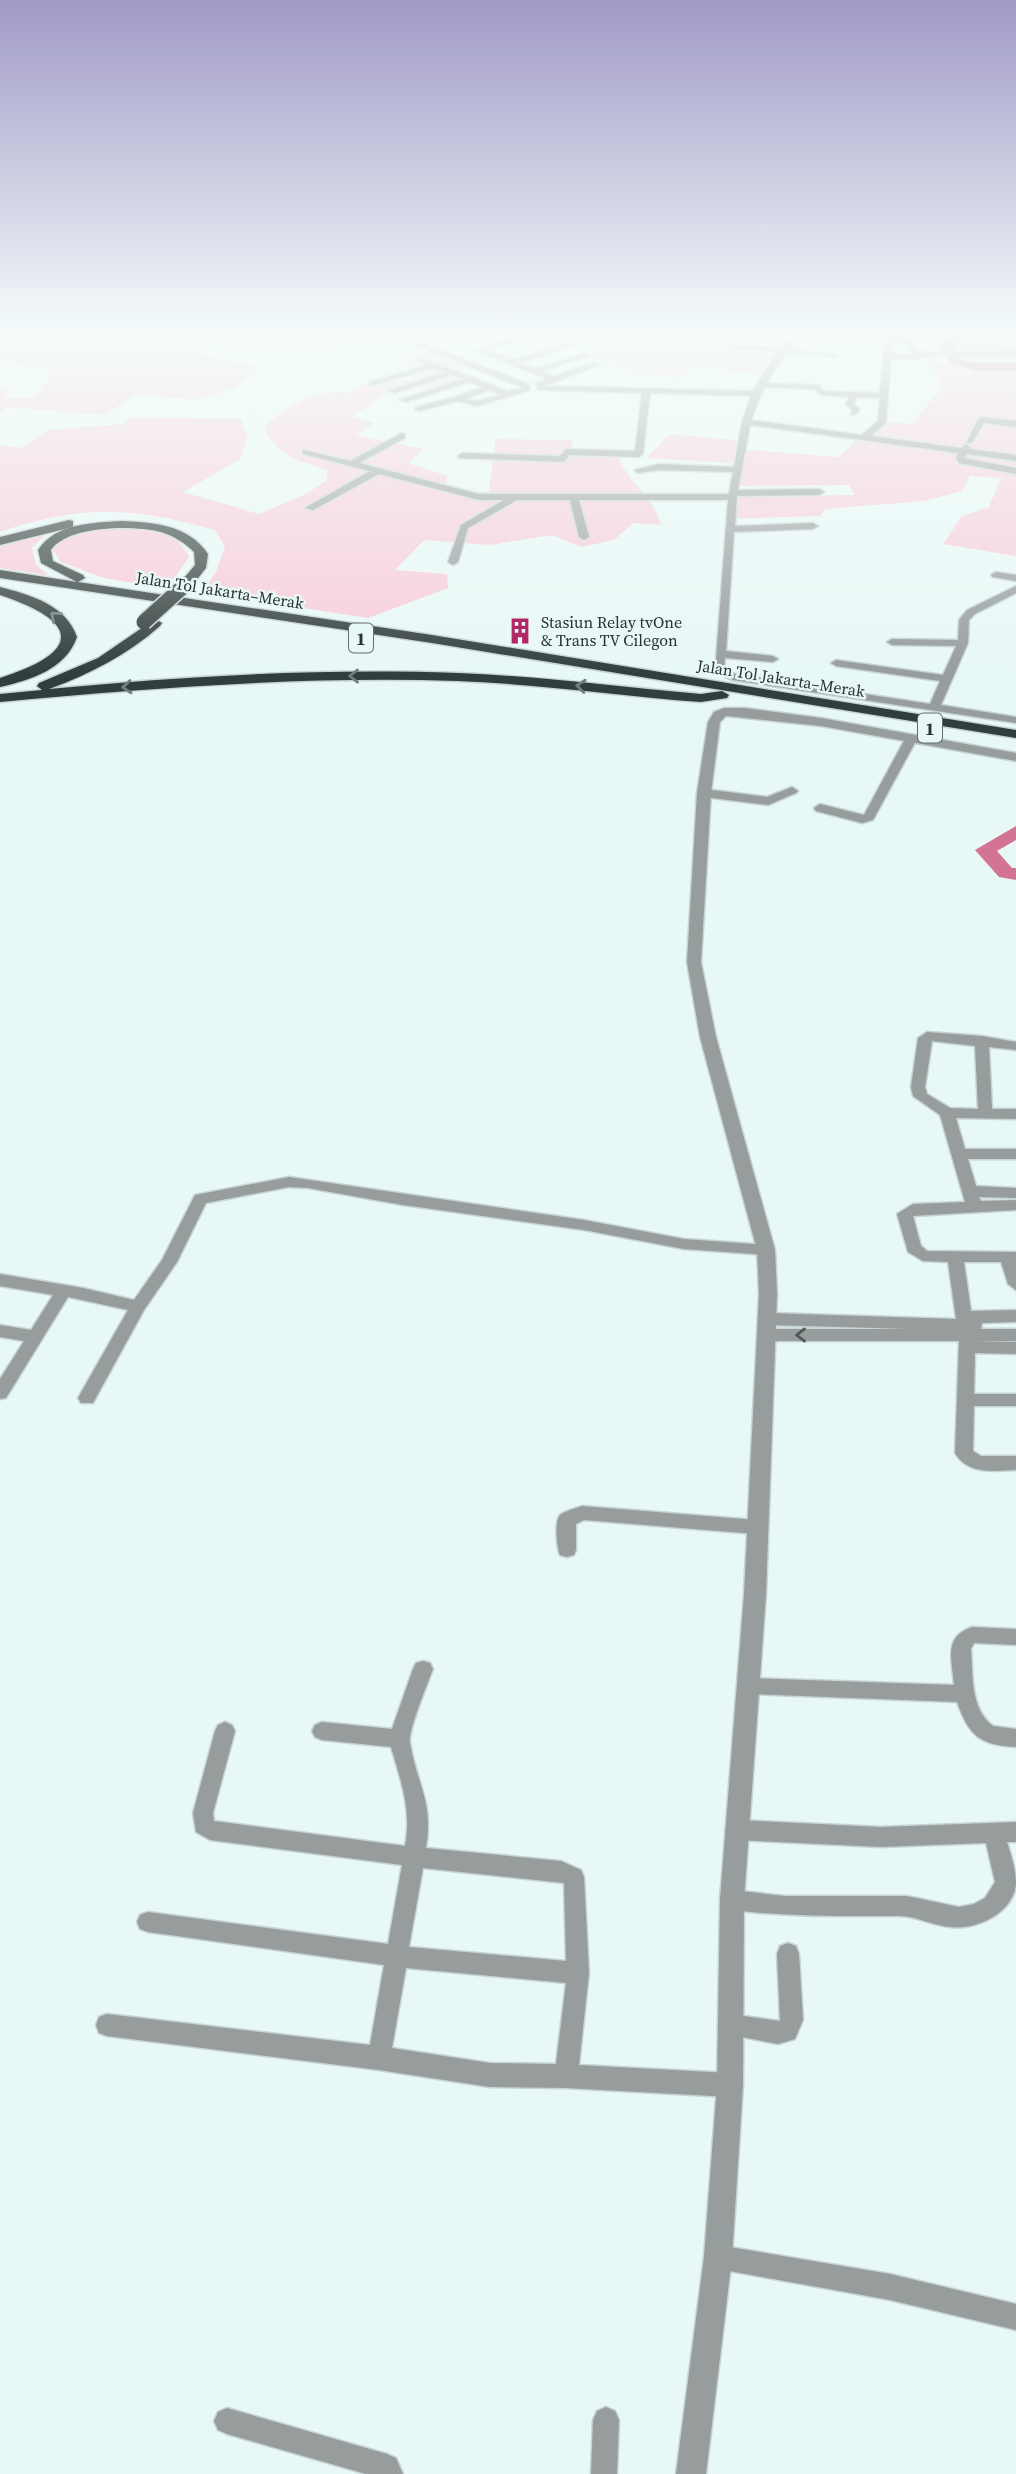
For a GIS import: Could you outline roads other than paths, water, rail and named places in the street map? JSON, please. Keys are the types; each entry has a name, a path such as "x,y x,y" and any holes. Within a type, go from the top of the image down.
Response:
{"highway":[{"path":"0,541 91,521 128,520 163,524 194,535 212,553 210,570 113,656 81,673 0,692"},
{"path":"192,584 201,565 202,555 184,537 163,528 131,524 97,525 55,538 45,553 47,563 68,575 200,605"},
{"name":"Jalan Tol Jakarta–Merak","path":"0,574 432,639 1016,734"},
{"name":"Jalan Tol Jakarta–Merak","path":"0,583 1016,741"},
{"path":"0,591 34,601 53,611 67,627 70,638 66,652 57,661 0,692"},
{"path":"0,692 357,676 496,679 691,697 722,695"}],"street":[{"path":"351,464 387,444"},
{"path":"462,456 564,459 566,452 639,454 640,444"},
{"path":"742,444 730,529 719,671 724,675 1016,720"},
{"path":"921,444 1016,458"},
{"path":"967,444 960,458 962,461 1016,471"},
{"path":"992,444 1016,448"},
{"path":"306,452 480,497 819,492"},
{"path":"638,470 659,467 737,470"},
{"path":"310,508 377,471"},
{"path":"658,488 734,493"},
{"path":"574,496 584,537"},
{"path":"453,562 464,527 516,497"},
{"path":"730,529 813,526"},
{"path":"996,575 1016,578"},
{"path":"934,708 963,643 964,620 971,612 1016,589"},
{"path":"892,642 963,643"},
{"path":"720,654 773,659"},
{"path":"836,663 946,679"},
{"path":"1003,718 1006,705"},
{"path":"691,2474 718,2257 730,2085 732,1900 755,1594 767,1327 766,1250 708,1037 694,962 704,793 714,722 723,712 745,712 821,722 1016,757"},
{"path":"820,808 862,819 869,817 911,739"},
{"path":"704,793 768,801 792,791"},
{"path":"1016,1046 934,1035 925,1038 918,1087 920,1096 947,1113 1016,1114"},
{"path":"982,1041 985,1113"},
{"path":"947,1113 971,1198"},
{"path":"960,1154 1016,1154"},
{"path":"87,1398 138,1307 169,1262 200,1199 289,1182 584,1225 684,1244 766,1250"},
{"path":"1016,1193 971,1198 913,1209 905,1214 917,1252 923,1256 1012,1257 1016,1284"},
{"path":"971,1198 1016,1205"},
{"path":"955,1258 966,1331 964,1453 968,1459 979,1463 1016,1463"},
{"path":"0,1280 138,1307"},
{"path":"2,1386 64,1291"},
{"path":"966,1331 1016,1316"},
{"path":"966,1331 1016,1325"},
{"path":"767,1327 935,1329 1016,1335"},
{"path":"0,1331 34,1337"},
{"path":"966,1331 1016,1348"},
{"path":"964,1400 1016,1400"},
{"path":"567,1550 567,1520 582,1513 756,1527"},
{"path":"1016,1637 972,1635 963,1640 961,1649 964,1693 974,1723 983,1733 1000,1738 1016,1738"},
{"path":"379,2058 419,1828 417,1802 398,1739 423,1669"},
{"path":"748,1686 964,1693"},
{"path":"225,1731 203,1813 204,1825 210,1830 415,1857 561,1871 573,1877 578,1973 566,2076"},
{"path":"321,1731 398,1739"},
{"path":"736,1830 881,1837 1016,1832"},
{"path":"732,1900 785,1906 907,1906 947,1917 965,1918 985,1911 1000,1897 1006,1881 994,1833"},
{"path":"148,1922 395,1956 578,1973"},
{"path":"729,2025 778,2033 787,2031 792,2020 788,1954"},
{"path":"107,2025 379,2058 490,2075 566,2076 730,2085"},
{"path":"718,2257 890,2287 1016,2317"},
{"path":"604,2474 606,2420"},
{"path":"227,2421 378,2464 387,2467 390,2474"}],"waterway":[{"path":"1016,832 985,850 1006,873 1016,874"}],"place":[{"name":"Stasiun Relay tvOne & Trans TV Cilegon","path":"520,631"}]}
